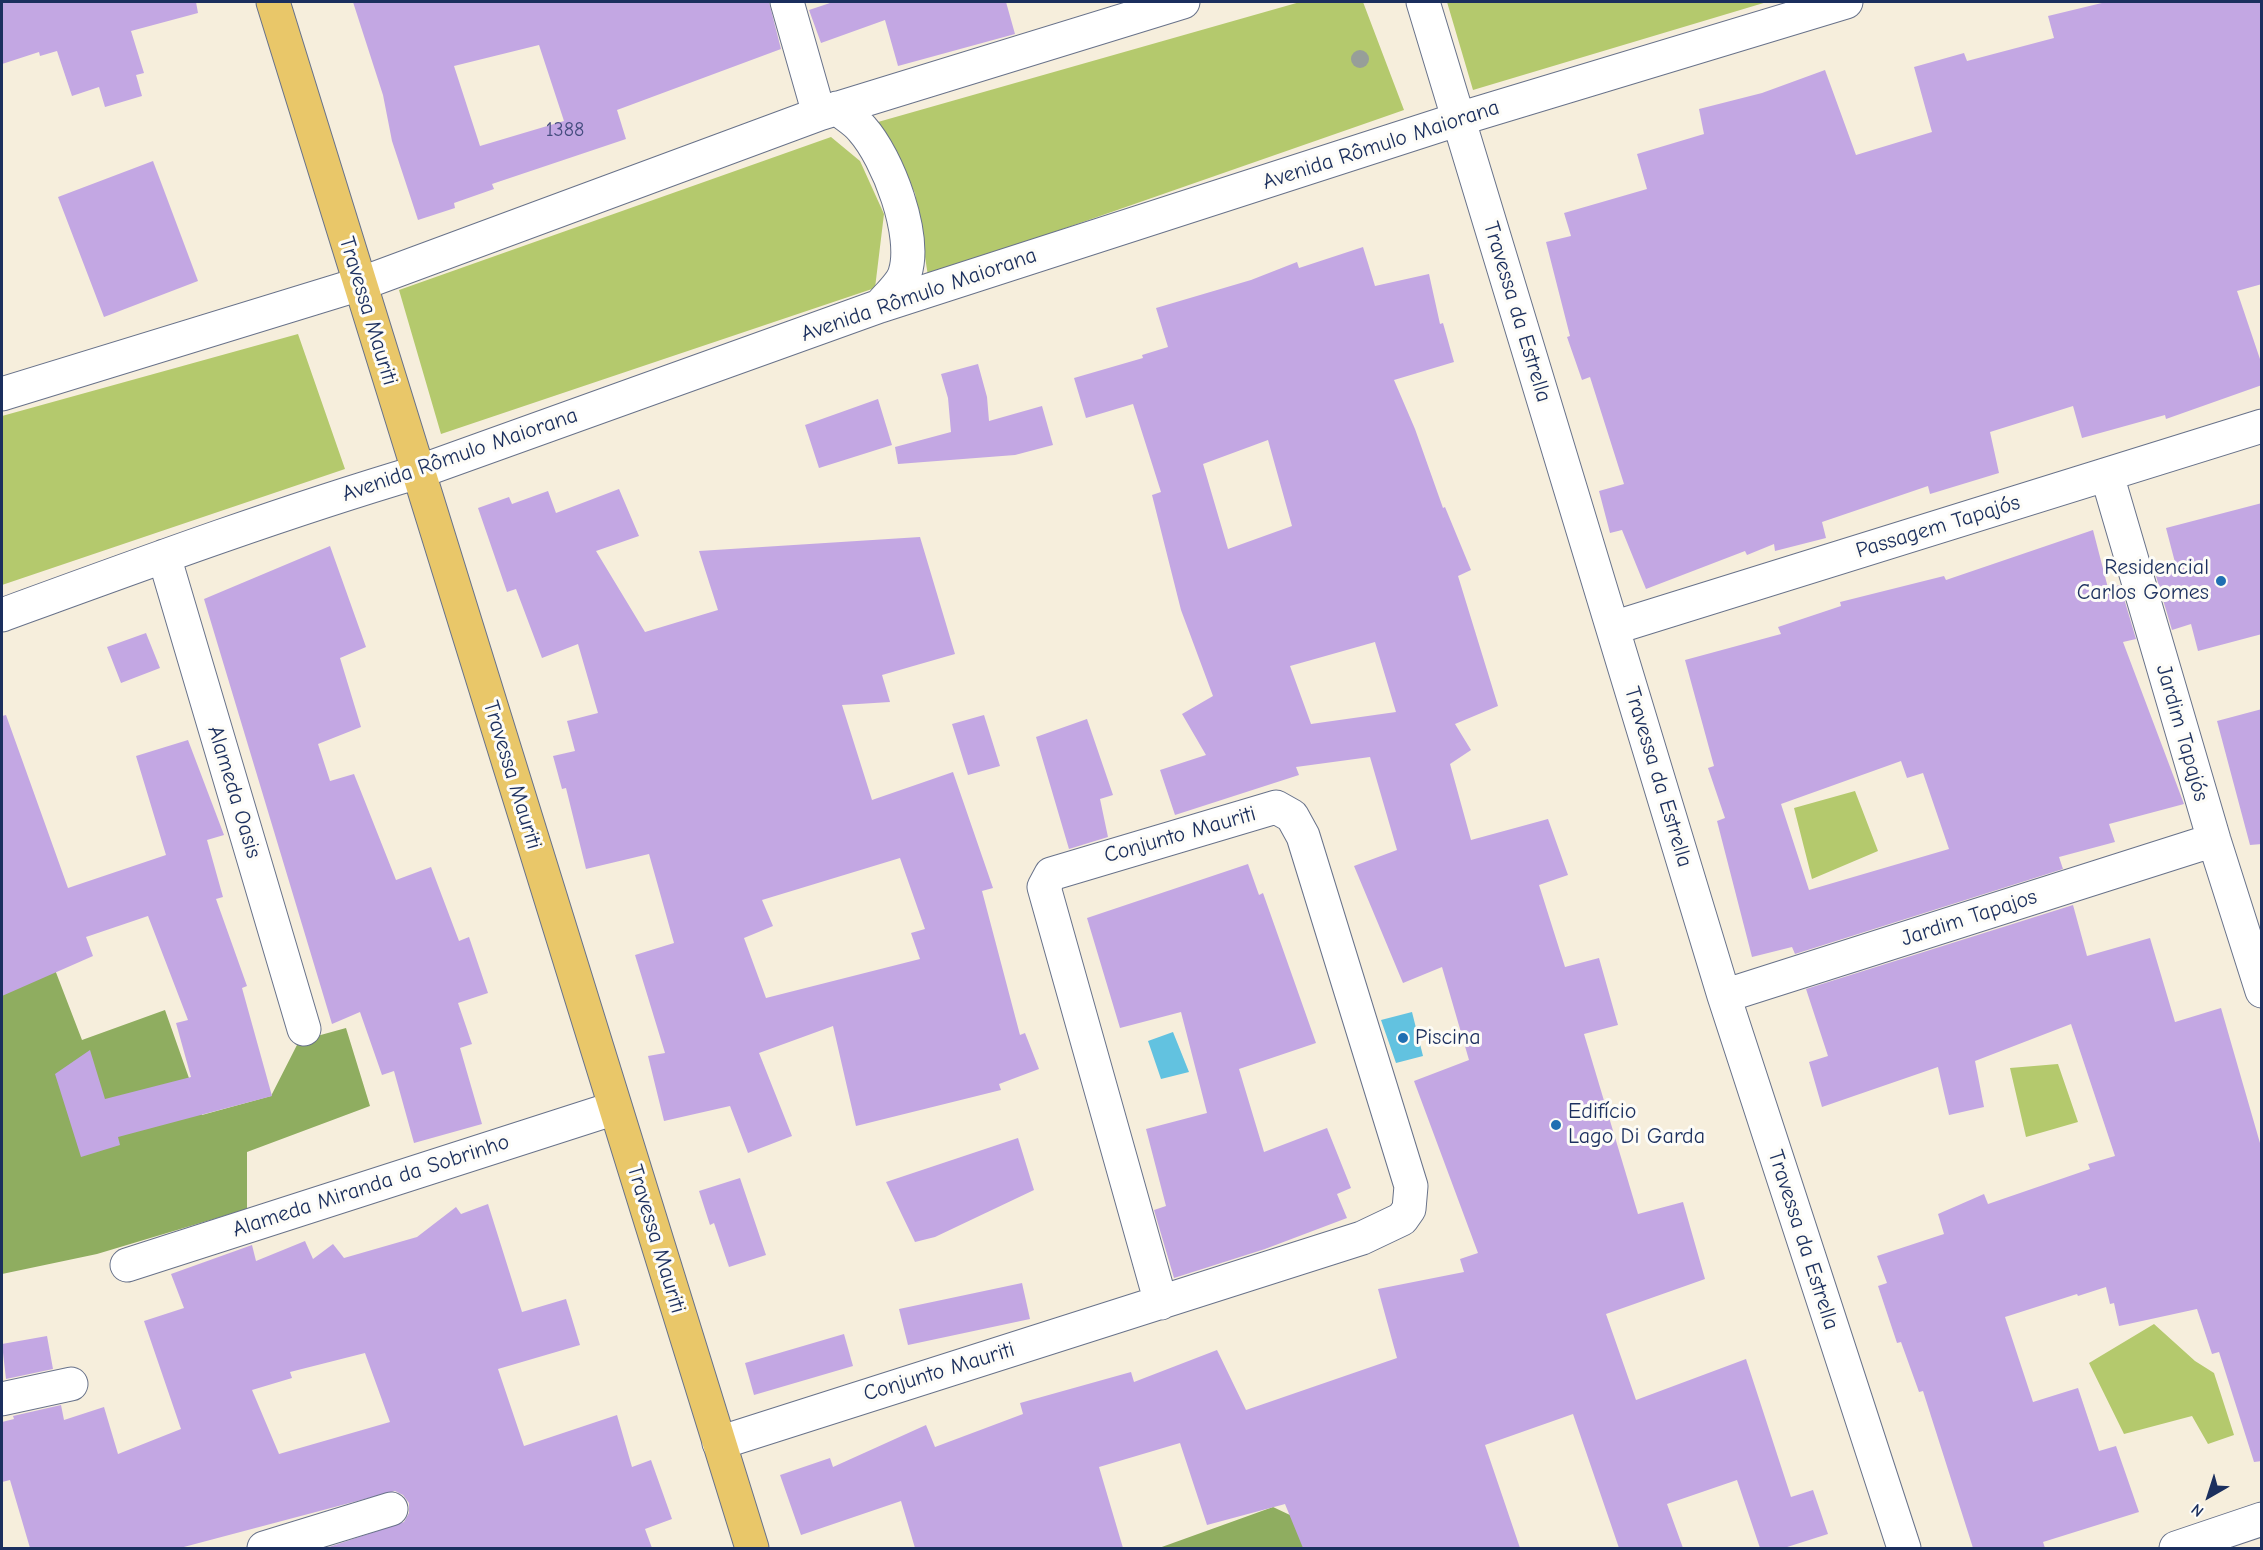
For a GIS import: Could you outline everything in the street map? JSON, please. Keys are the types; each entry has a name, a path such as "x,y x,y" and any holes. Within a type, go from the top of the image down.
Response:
{"main road":[{"name":"Travessa Mauriti","path":"273,2 752,1548"}],"street":[{"path":"787,2 828,111 863,129 889,174 904,214 907,237 905,274 880,306"},
{"path":"2,394 360,284 828,111 1183,2"},
{"name":"Travessa da Estrella","path":"1423,2 1724,996 1904,1548"},
{"name":"Avenida Rômulo Maiorana","path":"2,615 164,556 418,472 880,306 1459,119 1846,2"},
{"name":"Passagem Tapajós","path":"1614,628 2262,426"},
{"name":"Jardim Tapajós","path":"2107,475 2214,840 2262,991"},
{"name":"Alameda Oasis","path":"164,556 304,1029"},
{"name":"Conjunto Mauriti","path":"719,1443 862,1396 1161,1303 1362,1238 1402,1219 1409,1209 1412,1186 1303,837 1292,816 1276,807 1051,873 1044,887 1161,1303"},
{"name":"Jardim Tapajos","path":"1724,996 2214,840"},
{"name":"Alameda Miranda da Sobrinho","path":"127,1264 615,1108"},
{"path":"2,1399 71,1384"},
{"path":"264,1548 391,1509"},
{"path":"2175,1548 2262,1520"}],"green space":[{"path":"1300,2 1363,2 1404,110 928,276 915,193 878,122"},
{"path":"1447,2 1767,2 1473,90"},
{"path":"831,137 860,161 884,214 875,288 441,434 399,290"},
{"path":"298,334 345,469 2,585 2,416"},
{"path":"1855,791 1878,851 1812,879 1794,808"},
{"path":"2,832 82,1040 165,1010 202,1115 271,1096 299,1041 346,1028 370,1106 247,1152 247,1209 97,1254 2,1274"},
{"path":"2058,1064 2078,1122 2026,1137 2010,1068"},
{"path":"2154,1324 2195,1361 2214,1373 2234,1435 2208,1444 2192,1416 2124,1434 2089,1363"},
{"path":"1273,1507 1326,1532 1329,1548 1159,1548"}],"water":[{"name":"Piscina","path":"1412,1012 1423,1056 1396,1063 1381,1020"},
{"path":"1173,1032 1189,1072 1161,1079 1148,1041"}],"building":[{"path":"2,2 196,2 198,13 131,31 144,73 136,75 142,96 105,107 99,87 72,96 57,51 40,56 39,52 2,64"},
{"path":"353,2 769,2 781,49 617,110 626,139 492,184 494,189 454,203 455,208 418,220 392,141 383,95","holes":["539,45 564,121 480,146 454,66"]},
{"path":"833,2 1006,2 1015,34 898,66 885,20 821,43 809,10"},
{"path":"2106,2 2262,2 2262,284 2237,291 2262,365 2262,385 2166,419 2165,415 2082,438 2073,406 1990,432 1999,473 1930,494 1928,486 1822,522 1826,538 1775,551 1774,544 1747,555 1745,551 1646,589 1622,530 1610,533 1599,491 1624,484 1590,377 1582,380 1567,337 1570,336 1546,242 1571,236 1564,213 1647,189 1637,154 1704,134 1699,109 1762,93 1825,70 1856,155 1932,132 1914,67 1964,53 1967,61 2054,38 2048,16"},
{"path":"153,161 198,281 104,317 58,197"},
{"path":"1363,247 1375,286 1429,274 1440,324 1443,323 1454,362 1394,380 1415,429 1443,508 1445,507 1471,570 1458,576 1498,706 1455,724 1471,750 1450,764 1471,840 1548,819 1568,875 1539,885 1565,967 1599,958 1618,1025 1584,1034 1638,1214 1683,1202 1705,1279 1606,1314 1636,1400 1746,1359 1791,1497 1813,1490 1828,1534 1784,1548 1760,1548 1737,1480 1667,1504 1683,1548 1619,1548 1573,1414 1485,1445 1520,1548 1303,1548 1285,1504 1207,1525 1180,1443 1099,1467 1123,1548 915,1548 901,1501 801,1535 780,1475 830,1458 833,1467 926,1425 935,1447 1023,1414 1020,1403 1131,1372 1134,1382 1217,1350 1246,1410 1397,1358 1378,1289 1464,1272 1460,1259 1478,1253 1414,1081 1469,1060 1442,967 1403,983 1354,866 1397,850 1370,757 1296,767 1299,775 1175,815 1160,770 1206,755 1182,714 1213,696 1181,610 1152,495 1161,492 1133,404 1086,418 1074,378 1143,358 1142,355 1168,347 1156,308 1251,280 1297,262 1299,268","holes":["1268,440 1292,526 1228,549 1203,464","1375,642 1396,712 1311,724 1290,666"]},
{"path":"978,364 987,397 989,421 1042,406 1053,445 1015,455 898,464 895,447 951,432 948,398 941,374"},
{"path":"878,399 892,445 819,468 805,425"},
{"path":"619,489 639,536 596,551 645,632 718,610 699,551 920,537 955,654 882,675 890,702 842,705 872,800 953,772 993,888 982,891 1020,1035 1025,1033 1039,1069 999,1084 1001,1090 856,1126 833,1026 759,1053 792,1136 748,1153 730,1106 664,1121 648,1056 665,1053 635,955 674,943 649,854 586,869 566,788 562,789 553,756 575,751 567,721 598,713 578,644 542,658 516,589 507,592 478,508 509,497 512,504 548,491 556,513","holes":["900,858 925,929 911,933 920,959 766,998 744,938 773,926 762,900"]},
{"name":"Residencial Carlos Gomes","path":"2262,503 2262,634 2198,651 2191,624 2172,630 2156,576 2177,570 2166,528"},
{"path":"2093,530 2108,588 2120,585 2136,639 2123,642 2184,804 2109,824 2115,842 2059,857 2063,869 1795,954 1792,947 1752,957 1717,821 1725,818 1708,768 1714,766 1685,660 1781,634 1778,627 1841,606 1840,602 1944,576 1946,580","holes":["1901,761 1907,778 1923,773 1949,849 1809,890 1781,804"]},
{"path":"330,546 366,647 340,658 361,727 318,744 330,781 354,774 396,880 431,867 459,941 469,937 488,993 458,1003 472,1044 460,1048 482,1124 414,1143 394,1071 382,1075 360,1012 332,1024 204,599"},
{"path":"146,633 160,668 121,683 107,647"},
{"path":"2262,709 2262,844 2250,845 2217,721"},
{"path":"6,715 68,888 166,855 136,756 188,740 224,835 207,840 223,897 216,899 247,986 242,988 272,1096 118,1137 120,1145 81,1157 55,1074 90,1050 105,1099 191,1077 176,1023 188,1020 148,916 86,937 93,956 2,996 2,716"},
{"path":"984,715 1000,766 968,775 952,724"},
{"path":"1087,719 1113,795 1100,799 1108,837 1069,849 1036,737"},
{"path":"1248,864 1259,895 1263,893 1316,1043 1239,1069 1264,1152 1327,1128 1351,1188 1337,1194 1347,1218 1265,1249 1174,1278 1154,1210 1166,1206 1146,1129 1207,1113 1181,1012 1120,1028 1087,918"},
{"path":"2073,905 2087,956 2150,938 2175,1022 2221,1008 2262,1150 2262,1461 2254,1462 2219,1352 2212,1354 2197,1309 2119,1326 2114,1303 2110,1304 2106,1287 2078,1296 2077,1294 2005,1317 2033,1402 2078,1388 2099,1451 2116,1446 2139,1512 2043,1542 2045,1548 1973,1548 1923,1391 1919,1392 1901,1342 1897,1343 1878,1286 1887,1283 1877,1256 1944,1234 1938,1214 1984,1194 1988,1204 2090,1169 2088,1164 2115,1156 2071,1024 1975,1061 1984,1107 1949,1115 1938,1067 1822,1107 1809,1062 1828,1056 1806,989"},
{"path":"1018,1138 1034,1190 935,1237 915,1242 886,1182"},
{"path":"740,1178 766,1255 729,1267 714,1223 710,1225 699,1191"},
{"path":"488,1204 522,1312 566,1299 580,1345 498,1369 524,1446 617,1415 632,1467 651,1460 672,1519 645,1529 652,1548 326,1548 404,1522 409,1513 409,1503 403,1495 395,1491 180,1548 30,1548 10,1480 2,1482 2,1422 14,1419 13,1416 61,1405 64,1420 104,1407 118,1454 181,1429 144,1321 184,1308 171,1274 252,1245 256,1261 305,1241 313,1259 333,1244 344,1258 417,1237 456,1207 461,1214","holes":["365,1353 390,1422 279,1454 252,1390 292,1378 290,1372"]},
{"path":"1022,1283 1030,1319 908,1345 899,1309"},
{"path":"844,1334 853,1366 754,1395 745,1363"},
{"path":"47,1336 53,1369 6,1379 2,1344"}],"place":[{"name":"Residencial Carlos Gomes","path":"2221,581"},
{"name":"Piscina","path":"1403,1038"},
{"name":"Edifício Lago Di Garda","path":"1556,1125"}]}
